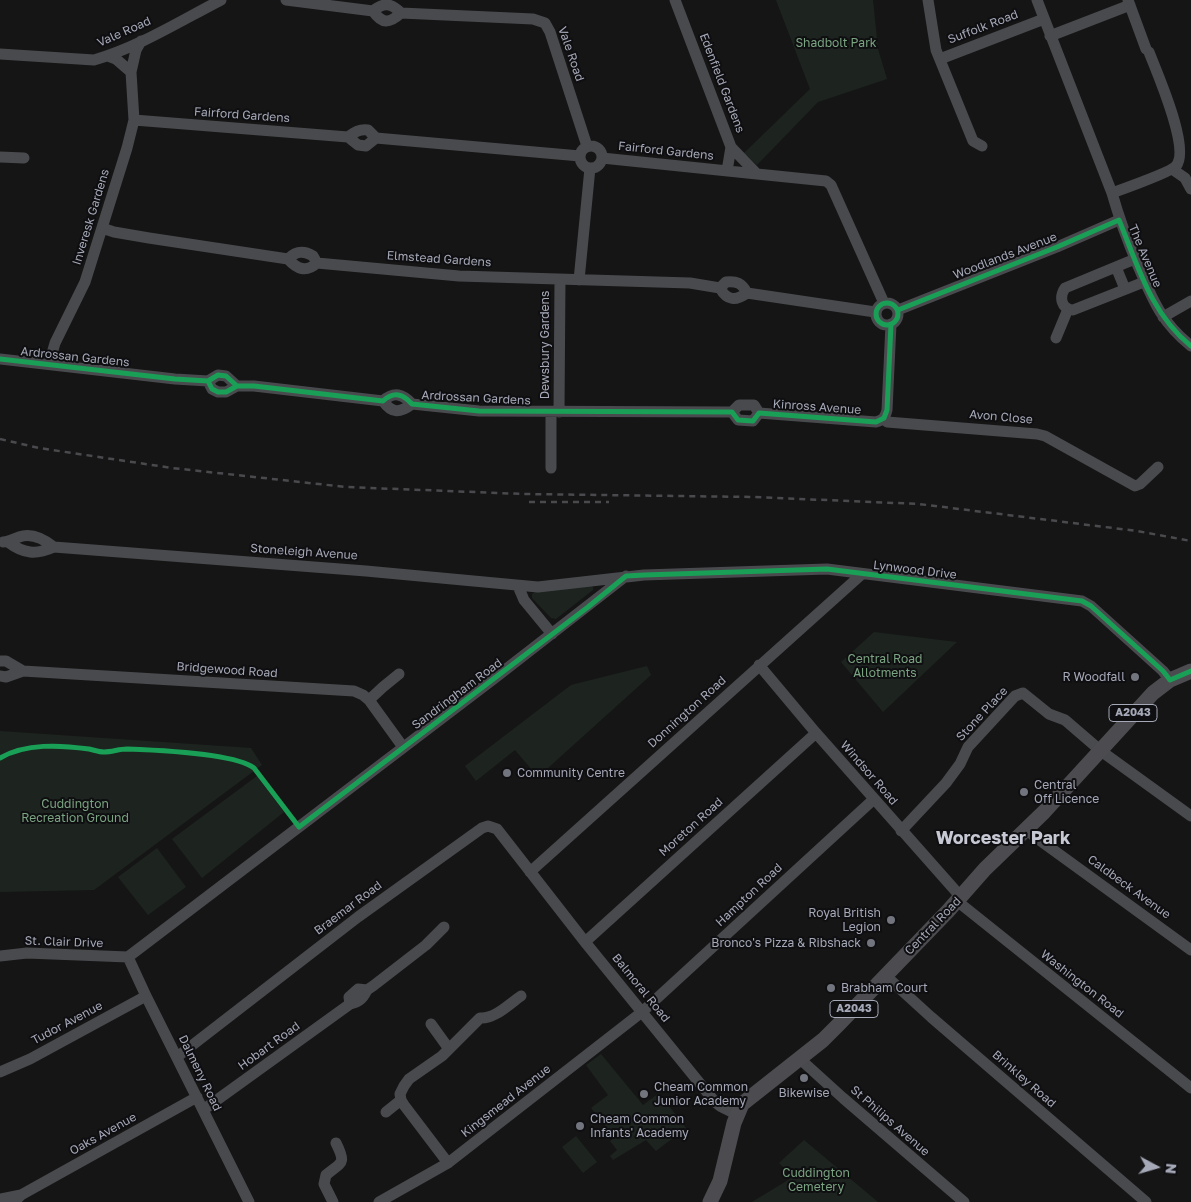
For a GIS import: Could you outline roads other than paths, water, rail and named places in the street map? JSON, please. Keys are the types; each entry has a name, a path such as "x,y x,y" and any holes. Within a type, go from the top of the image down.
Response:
{"main road":[{"name":"Central Road","path":"710,1202 720,1181 736,1114 748,1098 800,1059 839,1024 997,857 1027,829 1101,751 1153,693 1170,680 1191,671"}],"street":[{"name":"Vale Road","path":"0,54 94,60 108,56 141,41 221,0"},
{"name":"Vale Road","path":"286,0 373,11 379,19 386,22 401,14 534,19 545,23 550,32 587,146"},
{"name":"Edenfield Gardens","path":"675,0 731,147 757,174"},
{"path":"928,0 936,50 940,59"},
{"name":"The Avenue","path":"1036,0 1112,193 1119,220 1144,282 1163,317 1176,333 1191,346"},
{"path":"1050,36 1129,3 1148,51 1180,138 1181,154 1176,166 1172,169 1112,193"},
{"name":"Vale Road","path":"373,11 380,5 388,4 394,6 401,14"},
{"name":"Suffolk Road","path":"982,146 974,141 940,59 1044,19"},
{"name":"Inveresk Gardens","path":"49,364 55,343 85,282 134,120 131,72 136,50 141,41"},
{"path":"108,56 116,59 131,72"},
{"name":"Fairford Gardens","path":"134,120 348,137 358,145 366,146 376,138 580,156"},
{"path":"587,146 596,148 602,158 596,167 590,168 581,162 580,156 587,146"},
{"name":"Fairford Gardens","path":"727,171 731,147"},
{"path":"0,157 24,158"},
{"name":"Fairford Gardens","path":"602,158 757,174"},
{"path":"579,280 590,168"},
{"path":"1172,169 1185,178 1191,189"},
{"path":"757,174 826,182 831,185 884,303"},
{"name":"Woodlands Avenue","path":"898,310 1057,247 1119,220"},
{"name":"Elmstead Gardens","path":"102,228 149,238 288,259 294,253 308,253 314,256 317,263 459,276 560,280"},
{"path":"1135,260 1066,288 1062,292 1061,299 1064,306 1073,310 1144,282"},
{"path":"1116,267 1125,289"},
{"path":"560,280 690,283 720,288 726,282 736,281 742,284 747,293 875,312"},
{"name":"Dewsbury Gardens","path":"551,468 560,280"},
{"path":"1163,317 1175,308 1191,301"},
{"path":"889,302 898,310 896,321 884,325 878,321 875,312 879,305 884,303 889,302"},
{"path":"1056,338 1068,309"},
{"path":"884,418 887,410 890,324"},
{"name":"Ardrossan Gardens","path":"0,359 175,379 208,381 218,376 226,376 237,386 382,401 388,408 396,411 404,410 412,404 479,411 571,412"},
{"name":"Ardrossan Gardens","path":"382,401 388,396 397,394 405,396 412,404"},
{"name":"Kinross Avenue","path":"571,412 732,412 739,405 746,404 754,406 759,413 876,422 884,418"},
{"name":"Avon Close","path":"884,418 887,422 1045,436 1135,486 1140,484 1158,467"},
{"name":"Stoneleigh Avenue","path":"4,542 20,536 32,536 44,539 54,547"},
{"name":"Stoneleigh Avenue","path":"4,542 18,549 30,552 42,552 54,547 366,571 518,586 551,586"},
{"name":"Lynwood Drive","path":"551,586 626,576 827,569 1087,603 1163,671 1170,680"},
{"name":"Donnington Road","path":"530,872 862,574"},
{"name":"Sandringham Road","path":"128,957 626,576"},
{"path":"518,586 524,600 552,634"},
{"name":"Bridgewood Road","path":"0,661 6,661 23,671"},
{"name":"Windsor Road","path":"759,665 959,899"},
{"name":"Bridgewood Road","path":"0,676 6,677 23,671 354,691 363,695 368,700"},
{"path":"399,674 380,683 368,700 403,747"},
{"name":"Stone Place","path":"901,831 946,783 960,764 968,747 1020,694 1026,694 1049,714 1065,720 1101,751 1191,816"},
{"name":"Moreton Road","path":"585,942 816,733"},
{"name":"Hampton Road","path":"642,1012 874,799"},
{"name":"Braemar Road","path":"177,1057 358,917 482,828 488,826 497,829 530,872"},
{"name":"Caldbeck Avenue","path":"1027,829 1191,950"},
{"name":"Balmoral Road","path":"530,872 715,1102 736,1114"},
{"name":"Washington Road","path":"959,899 1191,1088"},
{"name":"Hobart Road","path":"203,1110 350,1004 358,1002 364,997 366,990 426,945 444,927"},
{"name":"St. Clair Drive","path":"0,956 27,953 128,957"},
{"name":"Dalmeny Road","path":"128,957 248,1202"},
{"name":"Brinkley Road","path":"886,976 928,1015 1146,1202"},
{"name":"Tudor Avenue","path":"0,1072 146,996"},
{"path":"448,1163 401,1100 402,1090 409,1079 449,1049 477,1015 485,1019 521,996"},
{"name":"Kingsmead Avenue","path":"379,1202 448,1163 642,1012"},
{"path":"431,1024 449,1049"},
{"name":"St Philips Avenue","path":"800,1059 964,1202"},
{"name":"Oaks Avenue","path":"0,1199 18,1198 197,1097"},
{"path":"386,1112 401,1100"},
{"path":"333,1202 324,1184 326,1175 337,1168 341,1162 341,1153 336,1143"}],"railway":[{"path":"0,439 39,448 172,468 346,487 524,494 754,497 919,504 1137,531 1191,541"},
{"path":"529,502 609,502"}],"place":[{"name":"R Woodfall","path":"1135,677"},
{"name":"Community Centre","path":"507,773"},
{"name":"Central Off Licence","path":"1024,792"},
{"name":"Royal British Legion","path":"891,920"},
{"name":"Bronco's Pizza & Ribshack","path":"871,943"},
{"name":"Brabham Court","path":"831,988"},
{"name":"Bikewise","path":"804,1078"},
{"name":"Cheam Common Junior Academy","path":"644,1094"},
{"name":"Cheam Common Infants' Academy","path":"580,1126"}],"district":[{"name":"Worcester Park","path":"1003,838"}],"park label":[{"name":"Shadbolt Park","path":"836,43"},
{"name":"Central Road Allotments","path":"885,666"},
{"name":"Cuddington Recreation Ground","path":"75,811"},
{"name":"Cuddington Cemetery","path":"816,1180"}]}
